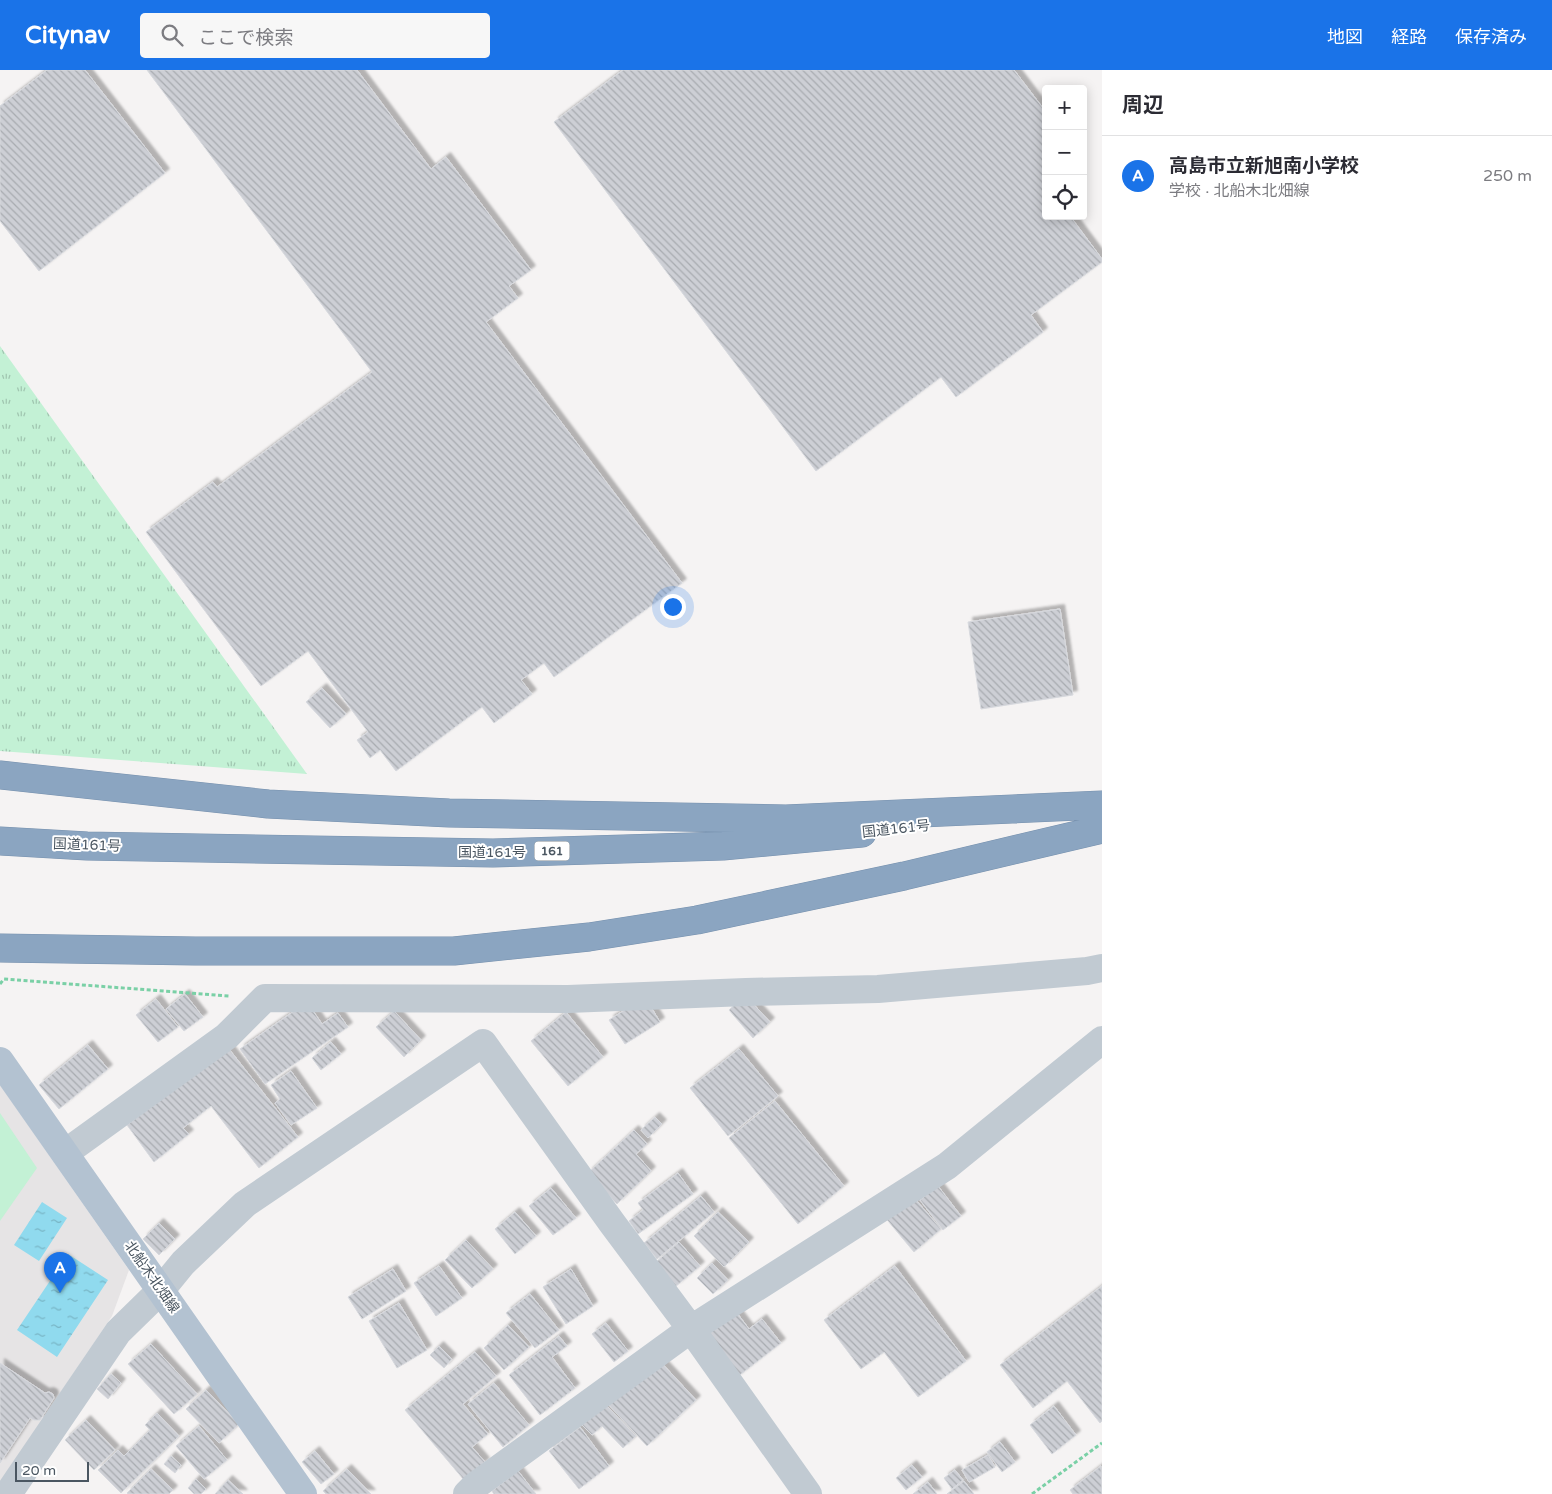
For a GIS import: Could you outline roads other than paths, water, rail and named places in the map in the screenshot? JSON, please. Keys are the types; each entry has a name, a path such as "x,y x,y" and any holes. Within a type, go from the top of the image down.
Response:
{"highway":[{"path":"0,775 268,804 449,813 786,819 1102,805"},
{"name":"国道161号","path":"0,840 87,846 513,852 723,846 1102,810"},
{"path":"0,948 195,951 454,951 560,940 697,920 904,876 1102,828"}],"main road":[{"name":"北船木北畑線","path":"0,1061 303,1494"}],"street":[{"path":"65,1153 227,1036 265,998 568,999 878,989 1087,971 1102,968"},
{"path":"467,1494 474,1486 691,1329 947,1166 1102,1040"},
{"path":"8,1494 118,1332 161,1290 183,1263 245,1204 483,1043 612,1223 691,1329 808,1494"}],"water":[{"path":"42,1202 67,1218 39,1261 14,1245"},
{"path":"68,1254 108,1280 57,1357 17,1330"}],"place":[{"name":"高島市立新旭南小学校","path":"60,1293"}]}
